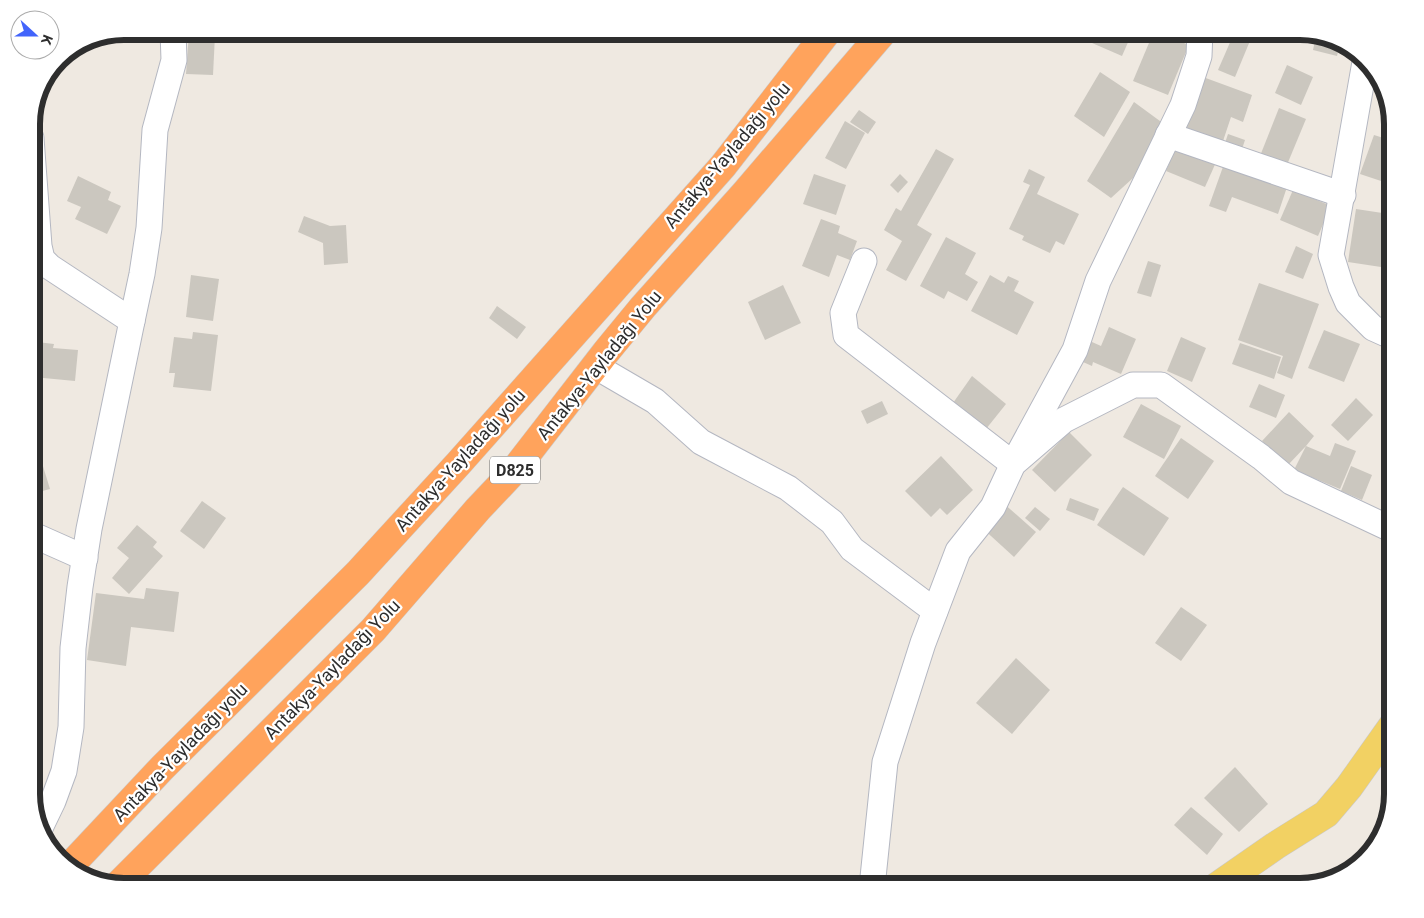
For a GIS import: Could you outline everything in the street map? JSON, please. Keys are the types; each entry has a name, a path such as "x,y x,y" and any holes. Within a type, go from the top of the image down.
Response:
{"highway":[{"name":"Antakya-Yayladağı yolu","path":"74,861 162,768 358,573 418,508 723,166 821,40"},
{"name":"Antakya-Yayladağı Yolu","path":"125,878 373,630 478,509 513,472 643,307 746,193 876,40"}],"main road":[{"path":"1229,878 1326,814 1349,787 1384,738"}],"street":[{"path":"44,820 64,771 72,727 73,648 85,558 142,274 149,228 155,130 174,60 173,40"},
{"path":"873,878 885,762 923,643 958,551 993,507 1013,464 1075,350 1098,281 1183,105 1199,56 1200,40"},
{"path":"1364,70 1331,255 1348,303 1373,328 1384,333"},
{"path":"1168,135 1343,195"},
{"path":"40,250 42,259 50,266 132,321"},
{"path":"864,261 843,313 846,335 1013,464"},
{"path":"595,366 655,401 701,442 788,488 832,522 852,549 935,611"},
{"path":"1013,464 1064,420 1133,385 1160,385 1291,482 1384,526"},
{"path":"40,538 85,558"}],"building":[{"path":"188,40 215,40 213,75 186,74"},
{"path":"1085,40 1129,40 1122,56"},
{"path":"1150,40 1176,40 1189,45 1168,95 1133,81"},
{"path":"1231,40 1250,40 1235,77 1218,70"},
{"path":"1315,42 1327,44 1338,50 1337,56 1313,50"},
{"path":"1287,65 1313,77 1301,105 1275,93"},
{"path":"1100,72 1130,92 1104,137 1074,116"},
{"path":"1203,77 1252,95 1243,122 1231,117 1221,147 1183,133"},
{"path":"1134,102 1164,124 1133,178 1111,198 1087,181"},
{"path":"1279,108 1306,119 1284,172 1258,161"},
{"path":"859,110 876,122 868,134 850,122"},
{"path":"845,121 865,133 846,169 825,158"},
{"path":"1228,134 1245,140 1240,155 1223,149"},
{"path":"1374,135 1384,138 1384,182 1360,174"},
{"path":"1177,144 1217,160 1205,187 1166,171"},
{"path":"936,149 954,159 917,225 932,234 906,281 886,270 902,241 884,230 896,208 901,211"},
{"path":"1224,164 1287,187 1278,214 1232,197 1226,212 1209,206"},
{"path":"1029,169 1045,177 1037,194 1079,214 1064,245 1056,241 1050,253 1022,240 1024,236 1009,229 1030,185 1023,182"},
{"path":"814,174 846,185 836,215 803,204"},
{"path":"900,174 908,182 898,193 890,185"},
{"path":"78,176 111,192 108,200 121,206 107,234 75,219 81,207 67,201"},
{"path":"1293,190 1331,206 1318,236 1280,220"},
{"path":"1356,209 1384,213 1384,247 1381,267 1348,262"},
{"path":"304,216 330,226 346,225 348,263 324,265 323,243 298,232"},
{"path":"821,219 840,226 838,233 857,241 850,260 837,255 829,277 802,266"},
{"path":"946,237 976,253 965,274 978,282 967,301 948,291 944,299 920,286"},
{"path":"1296,246 1313,254 1303,279 1285,272"},
{"path":"1148,261 1161,265 1151,297 1137,293"},
{"path":"191,275 219,279 213,321 186,317"},
{"path":"990,275 1004,283 1008,276 1019,281 1014,291 1034,302 1017,335 971,311"},
{"path":"1259,283 1319,304 1292,379 1277,373 1283,356 1238,340"},
{"path":"783,285 801,323 765,340 748,302"},
{"path":"497,306 526,327 517,339 489,318"},
{"path":"1109,327 1136,339 1121,374 1093,362 1092,366 1074,358 1083,338 1101,346"},
{"path":"1324,330 1360,344 1344,382 1308,368"},
{"path":"193,332 218,335 211,391 173,387 175,373 169,373 174,337 192,339"},
{"path":"1181,337 1206,348 1192,382 1167,371"},
{"path":"40,342 54,344 53,348 78,350 75,381 40,378"},
{"path":"1240,343 1281,357 1274,379 1232,364"},
{"path":"972,376 1006,404 986,429 953,403"},
{"path":"1259,384 1285,395 1276,418 1249,407"},
{"path":"1356,398 1373,415 1348,441 1331,425"},
{"path":"882,401 888,414 867,424 861,411"},
{"path":"1141,404 1181,426 1164,459 1123,437"},
{"path":"1289,412 1314,436 1288,465 1262,441"},
{"path":"1069,432 1092,455 1055,492 1032,470"},
{"path":"1181,438 1214,461 1188,499 1155,476"},
{"path":"1335,443 1356,451 1340,489 1294,470 1306,446 1330,456"},
{"path":"941,456 973,490 947,515 940,508 931,517 905,491"},
{"path":"42,463 50,489 40,492 40,464"},
{"path":"1351,466 1372,475 1362,500 1341,491"},
{"path":"1123,487 1169,518 1144,556 1097,525"},
{"path":"1070,498 1099,509 1094,521 1066,510"},
{"path":"202,501 226,518 204,549 180,531"},
{"path":"1002,502 1036,532 1014,557 980,526"},
{"path":"1035,507 1050,519 1040,531 1025,518"},
{"path":"137,525 157,542 153,547 163,556 129,594 112,578 129,558 117,548"},
{"path":"146,588 179,592 174,632 131,627 126,666 87,660 96,593 144,599"},
{"path":"1181,607 1207,625 1181,661 1155,643"},
{"path":"1016,658 1050,690 1012,734 976,703"},
{"path":"1235,767 1268,804 1239,832 1204,798"},
{"path":"1191,807 1223,834 1207,855 1174,825"}]}
